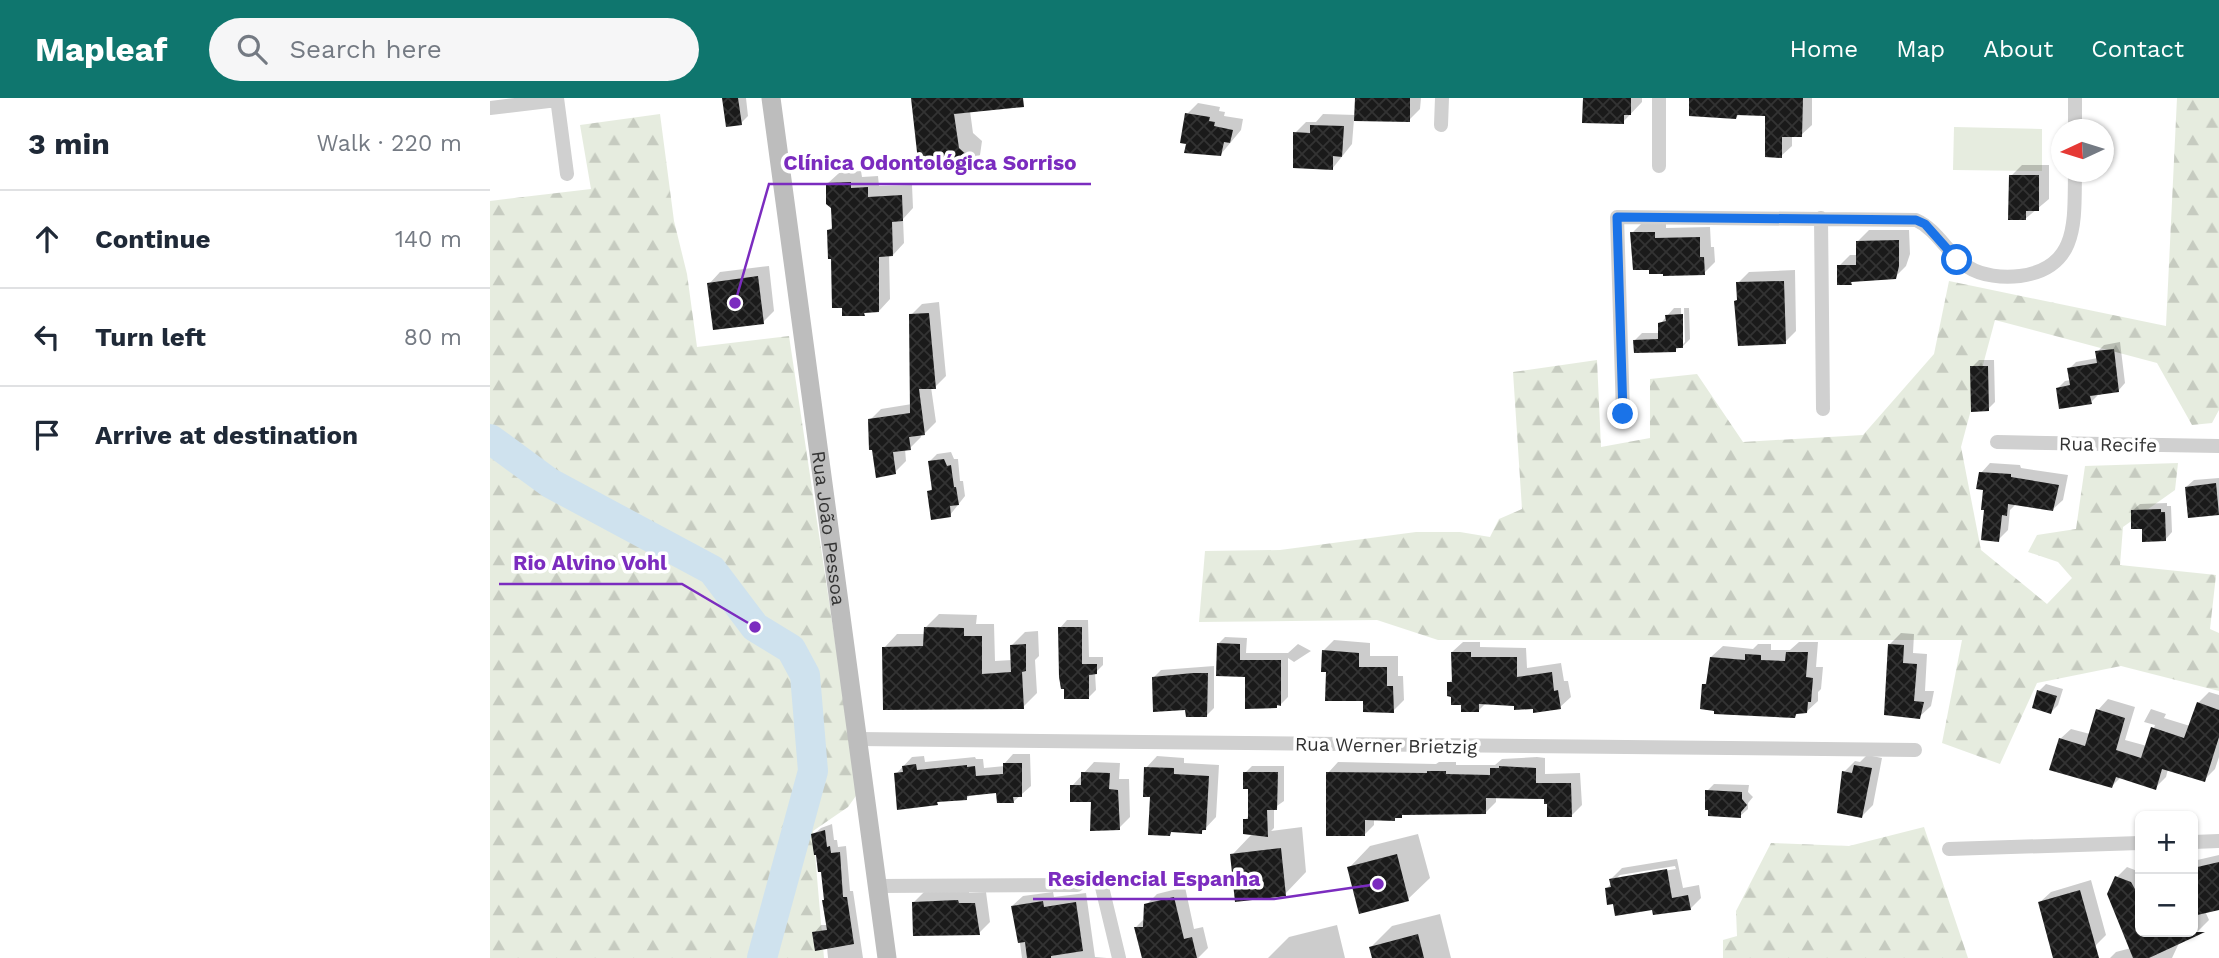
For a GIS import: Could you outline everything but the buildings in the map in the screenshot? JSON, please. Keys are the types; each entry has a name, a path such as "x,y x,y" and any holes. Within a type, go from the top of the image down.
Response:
{"street":[{"name":"Rua João Pessoa","path":"771,98 887,958"},
{"path":"1441,125 1442,98"},
{"path":"1659,98 1659,166"},
{"path":"2075,119 2076,98"},
{"path":"490,108 557,99 567,174"},
{"path":"1623,414 1617,217 1916,220 1925,224 1957,260 1971,269 1986,275 2012,277 2037,274 2056,263 2068,245 2074,227 2075,182"},
{"path":"1821,218 1823,409"},
{"name":"Rua Recife","path":"1997,442 2219,446"},
{"name":"Rua Werner Brietzig","path":"858,739 1915,750"},
{"path":"2198,842 2219,841"},
{"path":"1949,849 2135,843"},
{"path":"1101,883 1119,958"},
{"path":"877,886 1077,885"}],"green space":[{"path":"2177,98 2219,98 2219,410 2212,423 2192,425 2157,363 1995,320 1961,447 1981,550 2047,604 2072,578 2058,562 2028,552 2037,535 2076,529 2085,466 2178,463 2175,490 2123,527 2120,565 2216,575 2210,629 2219,633 2219,691 2121,666 2037,683 2000,764 1942,743 1962,640 1438,640 1377,620 1199,622 1205,551 1280,550 1416,532 1460,532 1490,537 1499,519 1522,509 1513,372 1597,360 1601,447 1650,438 1650,379 1697,374 1743,442 1863,435 1934,354 1949,281 2166,326"},
{"path":"660,114 674,221 687,274 697,347 789,336 858,793 848,807 813,831 824,958 490,958 490,201 591,189 580,125"},
{"path":"1954,127 2042,129 2042,171 1953,170"},
{"path":"1924,827 1968,958 1723,958 1723,940 1737,936 1736,911 1771,843 1849,846"}],"waterway":[{"path":"490,439 550,483 712,570 755,627 791,649 805,675 813,771 762,958"}],"place":[{"name":"Clínica Odontológica Sorriso","path":"735,303"},
{"name":"Rio Alvino Vohl","path":"755,627"},
{"name":"Residencial Espanha","path":"1378,884"}],"route":[{"path":"1623,414 1617,217 1916,220 1925,224 1957,260"}]}
